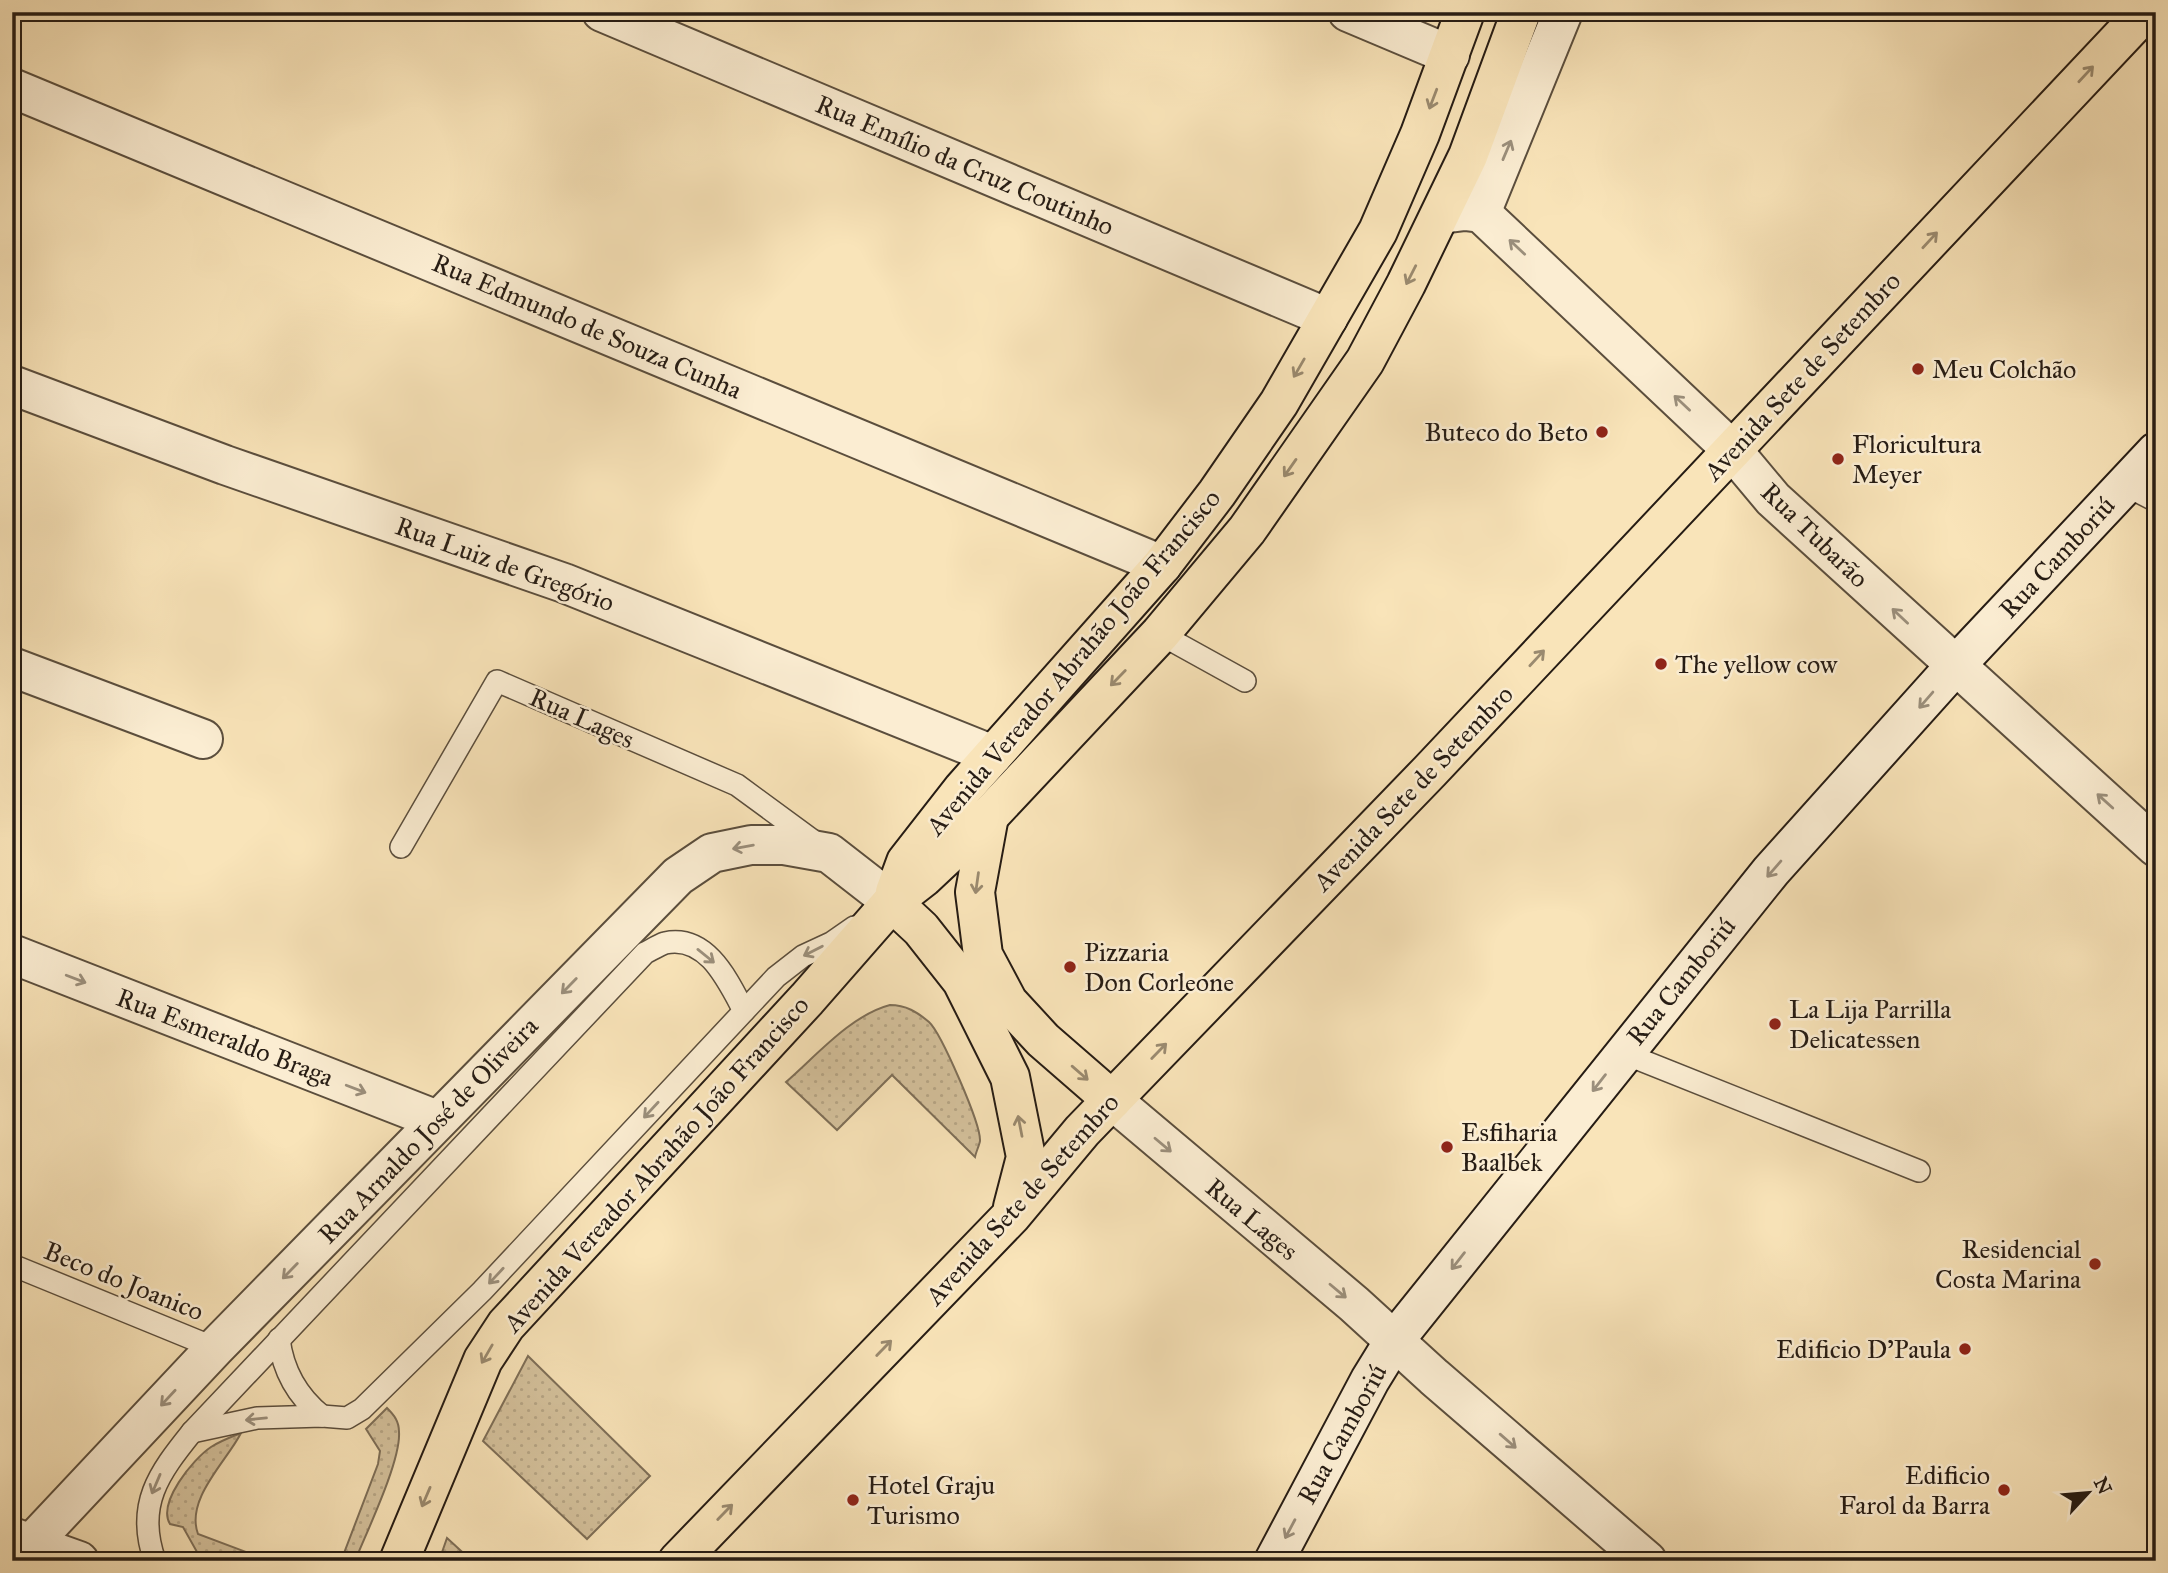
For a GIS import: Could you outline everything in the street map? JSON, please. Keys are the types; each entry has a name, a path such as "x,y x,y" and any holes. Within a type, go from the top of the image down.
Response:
{"main road":[{"name":"Avenida Vereador Abrahão João Francisco","path":"892,902 906,862 993,755 1162,565 1217,493 1279,402 1378,231 1420,134 1465,12"},
{"name":"Avenida Vereador Abrahão João Francisco","path":"400,1561 483,1360 506,1325 807,999 892,902 924,877 989,816 1160,634 1247,530 1364,361 1441,214 1468,156 1521,12"},
{"name":"Avenida Sete de Setembro","path":"678,1561 1011,1216 1082,1131 1430,771 2145,12"},
{"path":"1162,565 1198,591"},
{"name":"Rua Lages","path":"989,816 975,892 983,955 1008,1002 1042,1040 1112,1100"},
{"path":"892,902 921,929 962,981 1010,1077 1026,1157 1011,1216"}],"street":[{"name":"Rua Emílio da Cruz Coutinho","path":"602,12 1328,318"},
{"path":"1348,12 1450,55"},
{"path":"1441,214 1465,211 1481,213 1563,12"},
{"name":"Rua Edmundo de Souza Cunha","path":"12,88 1162,565"},
{"name":"Rua Tubarão","path":"1481,213 1732,450 1773,499 2156,847"},
{"name":"Rua Luiz de Gregório","path":"12,385 225,466 564,583 993,755"},
{"name":"Rua Camboriú","path":"1274,1561 1370,1380 1394,1341 1623,1053 1771,871 1955,666 2141,493 2156,452"},
{"path":"12,667 203,739"},
{"name":"Rua Arnaldo José de Oliveira","path":"20,1547 678,876 712,853 751,845 784,845 829,853 892,902"},
{"name":"Rua Esmeraldo Braga","path":"12,954 437,1121"},
{"name":"Rua Lages","path":"1112,1100 1354,1304 1647,1561"},
{"path":"20,1547 79,1561"}],"lane":[{"path":"1160,634 1245,681"},
{"name":"Rua Lages","path":"401,847 497,681 737,785 829,853"},
{"path":"192,1432 257,1418 347,1418 362,1409 482,1291 776,977 803,956 831,943 892,902"},
{"path":"155,1561 149,1530 150,1498 162,1470 192,1432 645,953 665,943 684,943 701,950 715,962 744,1011"},
{"path":"1623,1053 1919,1171"},
{"name":"Beco do Joanico","path":"12,1265 215,1348"},
{"path":"279,1339 281,1357 287,1373 306,1403 322,1416"}],"shaded area":[{"path":"890,1005 906,1008 920,1015 935,1030 951,1060 979,1131 980,1141 975,1157 892,1075 837,1130 786,1082 848,1027"},
{"path":"528,1356 650,1476 587,1539 483,1441"},
{"path":"387,1408 396,1418 399,1428 395,1460 355,1561 341,1561 378,1464 380,1451 366,1429"},
{"path":"241,1433 202,1494 197,1507 198,1534 270,1561 205,1561 183,1527 170,1524 168,1505 179,1482 195,1461 214,1445"},
{"path":"447,1538 472,1561 439,1561"}],"place":[{"name":"Meu Colchão","path":"1918,369"},
{"name":"Buteco do Beto","path":"1602,432"},
{"name":"Floricultura Meyer","path":"1838,459"},
{"name":"The yellow cow","path":"1661,664"},
{"name":"Pizzaria Don Corleone","path":"1070,967"},
{"name":"La Lija Parrilla Delicatessen","path":"1775,1024"},
{"name":"Esfiharia Baalbek","path":"1447,1147"},
{"name":"Residencial Costa Marina","path":"2095,1264"},
{"name":"Edificio D'Paula","path":"1965,1349"},
{"name":"Edificio Farol da Barra","path":"2004,1490"},
{"name":"Hotel Graju Turismo","path":"853,1500"}]}
